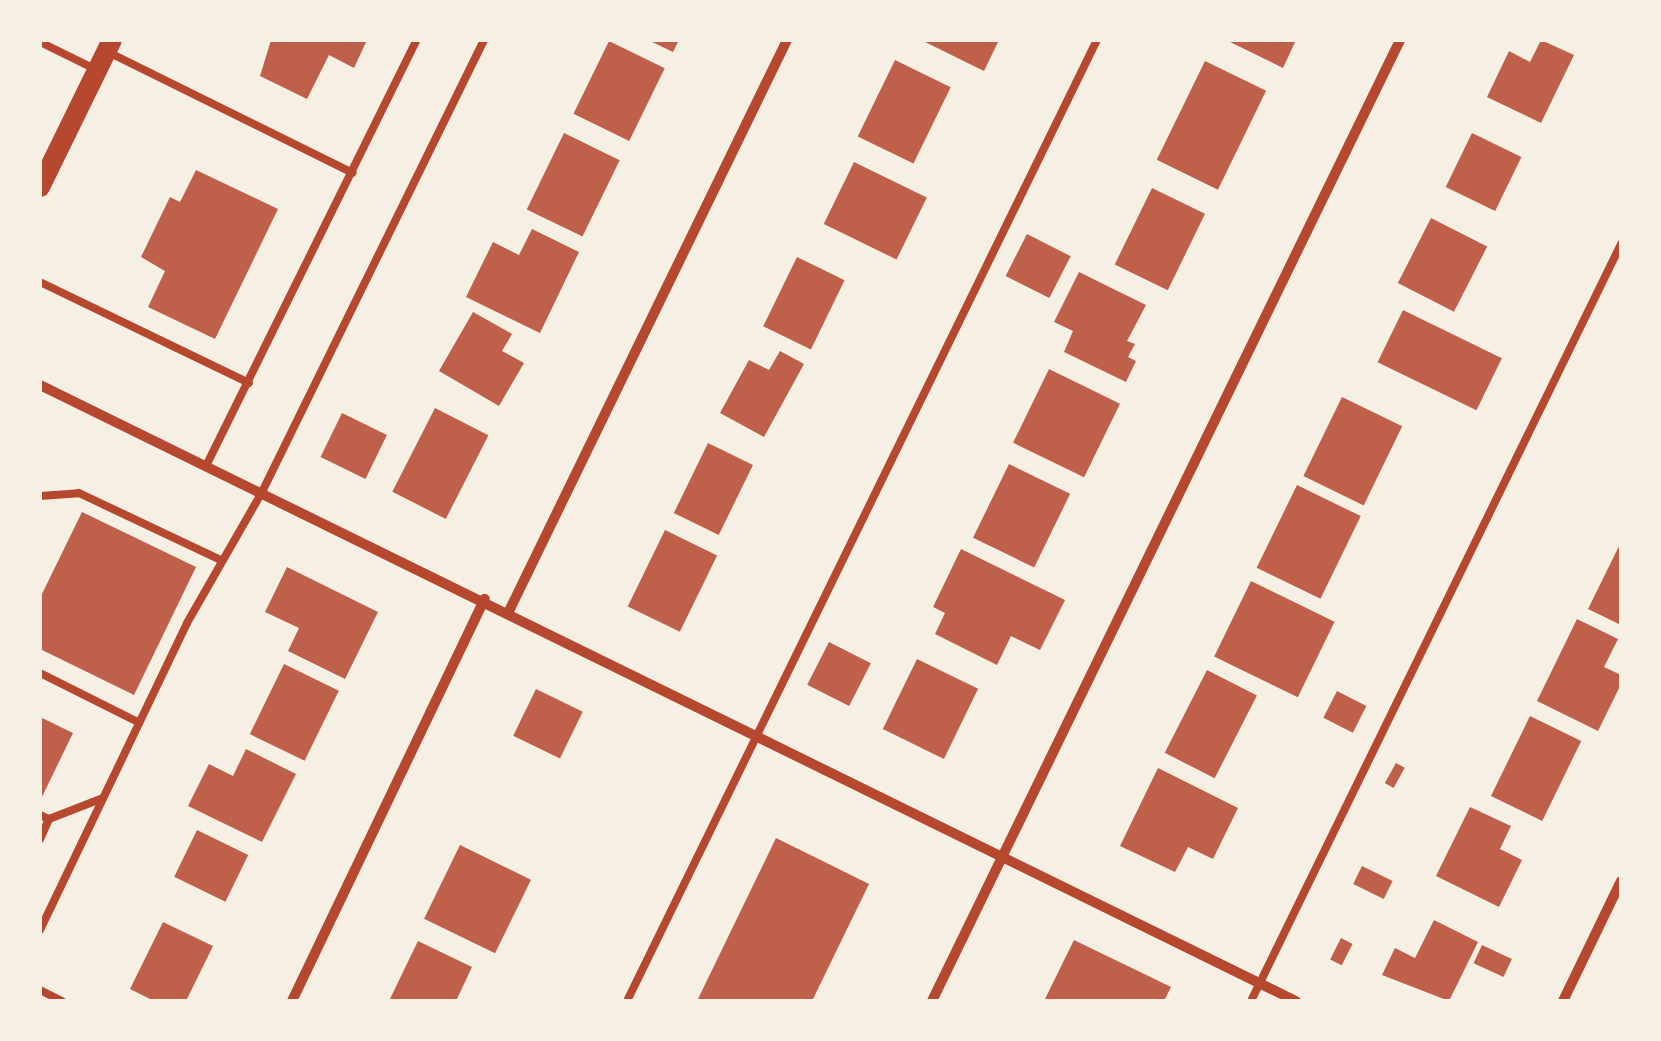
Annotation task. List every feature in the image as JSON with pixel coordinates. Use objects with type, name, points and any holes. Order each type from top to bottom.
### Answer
[{"type":"main road","points":[[42,176],[105,54]]},
{"type":"street","points":[[509,611],[787,40]]},
{"type":"street","points":[[932,1001],[1400,40]]},
{"type":"street","points":[[40,385],[509,611],[1000,859],[1296,1001]]},
{"type":"street","points":[[292,1001],[484,599]]},
{"type":"street","points":[[1563,1001],[1621,881]]},
{"type":"lane","points":[[206,466],[417,40]]},
{"type":"lane","points":[[40,928],[138,722],[221,560],[262,492],[484,40]]},
{"type":"lane","points":[[626,1001],[1097,40]]},
{"type":"lane","points":[[40,42],[105,54],[353,173]]},
{"type":"lane","points":[[1251,1001],[1621,244]]},
{"type":"lane","points":[[40,282],[249,383]]},
{"type":"lane","points":[[40,496],[79,493],[221,560]]},
{"type":"lane","points":[[40,674],[138,722]]},
{"type":"lane","points":[[40,838],[45,817],[103,798]]},
{"type":"lane","points":[[40,990],[62,1001]]},
{"type":"building","points":[[271,40],[367,40],[354,68],[329,55],[307,99],[260,76]]},
{"type":"building","points":[[648,40],[679,40],[673,52]]},
{"type":"building","points":[[921,40],[999,40],[984,71]]},
{"type":"building","points":[[1226,40],[1296,40],[1283,68]]},
{"type":"building","points":[[1541,40],[1574,55],[1541,123],[1487,97],[1509,51],[1530,62]]},
{"type":"building","points":[[609,41],[665,68],[629,141],[573,114]]},
{"type":"building","points":[[895,60],[951,87],[913,164],[858,136]]},
{"type":"building","points":[[1205,61],[1266,91],[1218,190],[1157,160]]},
{"type":"building","points":[[564,133],[620,160],[582,237],[527,209]]},
{"type":"building","points":[[1472,133],[1521,157],[1495,211],[1446,187]]},
{"type":"building","points":[[854,162],[927,198],[897,260],[824,224]]},
{"type":"building","points":[[196,170],[278,209],[215,339],[148,307],[165,271],[141,257],[170,197],[180,202]]},
{"type":"building","points":[[1152,188],[1205,214],[1168,290],[1115,264]]},
{"type":"building","points":[[1431,218],[1487,247],[1454,312],[1398,283]]},
{"type":"building","points":[[532,229],[579,252],[540,333],[466,297],[493,242],[519,255]]},
{"type":"building","points":[[1027,234],[1071,256],[1049,298],[1006,276]]},
{"type":"building","points":[[797,257],[845,280],[811,349],[763,326]]},
{"type":"building","points":[[1079,272],[1146,305],[1127,341],[1135,344],[1128,357],[1136,361],[1126,382],[1064,352],[1073,331],[1054,322]]},
{"type":"building","points":[[1403,310],[1502,358],[1476,410],[1378,362]]},
{"type":"building","points":[[473,312],[512,334],[502,351],[524,363],[499,406],[439,371]]},
{"type":"building","points":[[780,351],[804,364],[764,437],[720,413],[749,360],[769,370]]},
{"type":"building","points":[[1049,369],[1120,404],[1084,477],[1013,443]]},
{"type":"building","points":[[1342,397],[1402,426],[1364,505],[1303,476]]},
{"type":"building","points":[[435,408],[488,435],[446,519],[392,492]]},
{"type":"building","points":[[342,413],[387,435],[365,479],[321,457]]},
{"type":"building","points":[[708,443],[753,465],[719,535],[674,513]]},
{"type":"building","points":[[1009,464],[1070,494],[1034,568],[973,538]]},
{"type":"building","points":[[1297,485],[1361,516],[1320,599],[1257,568]]},
{"type":"building","points":[[82,512],[196,567],[134,695],[40,649],[40,598]]},
{"type":"building","points":[[665,530],[717,555],[680,632],[628,606]]},
{"type":"building","points":[[1621,542],[1621,625],[1588,609]]},
{"type":"building","points":[[961,549],[1065,600],[1040,650],[1011,636],[997,665],[935,634],[945,613],[933,607]]},
{"type":"building","points":[[287,567],[378,612],[345,679],[288,651],[299,628],[265,612]]},
{"type":"building","points":[[1251,581],[1335,622],[1298,697],[1214,656]]},
{"type":"building","points":[[1577,619],[1618,639],[1604,667],[1621,675],[1621,684],[1598,731],[1537,701]]},
{"type":"building","points":[[829,642],[871,663],[849,706],[807,685]]},
{"type":"building","points":[[917,659],[978,689],[944,759],[883,729]]},
{"type":"building","points":[[284,664],[339,691],[305,761],[250,734]]},
{"type":"building","points":[[1207,670],[1257,695],[1215,778],[1165,753]]},
{"type":"building","points":[[536,689],[583,712],[560,759],[513,736]]},
{"type":"building","points":[[1337,691],[1366,706],[1353,733],[1323,718]]},
{"type":"building","points":[[1530,716],[1581,741],[1542,821],[1491,796]]},
{"type":"building","points":[[40,717],[73,733],[40,801]]},
{"type":"building","points":[[246,749],[296,774],[262,842],[188,806],[209,764],[233,776]]},
{"type":"building","points":[[1396,763],[1405,768],[1394,788],[1385,783]]},
{"type":"building","points":[[1158,768],[1238,808],[1213,859],[1188,847],[1175,872],[1120,846]]},
{"type":"building","points":[[1470,807],[1511,826],[1500,849],[1522,860],[1499,907],[1436,876]]},
{"type":"building","points":[[197,830],[248,855],[225,902],[174,877]]},
{"type":"building","points":[[776,838],[869,884],[812,1001],[697,1001]]},
{"type":"building","points":[[460,845],[531,880],[495,953],[424,919]]},
{"type":"building","points":[[1362,866],[1393,881],[1384,899],[1353,884]]},
{"type":"building","points":[[1434,920],[1478,942],[1449,1001],[1382,975],[1395,948],[1415,958]]},
{"type":"building","points":[[163,922],[213,946],[186,1001],[154,1001],[130,989]]},
{"type":"building","points":[[1341,938],[1353,944],[1342,965],[1330,959]]},
{"type":"building","points":[[1074,940],[1171,987],[1164,1001],[1044,1001]]},
{"type":"building","points":[[418,941],[472,967],[456,1001],[389,1001]]},
{"type":"building","points":[[1482,945],[1512,959],[1503,977],[1474,963]]}]
